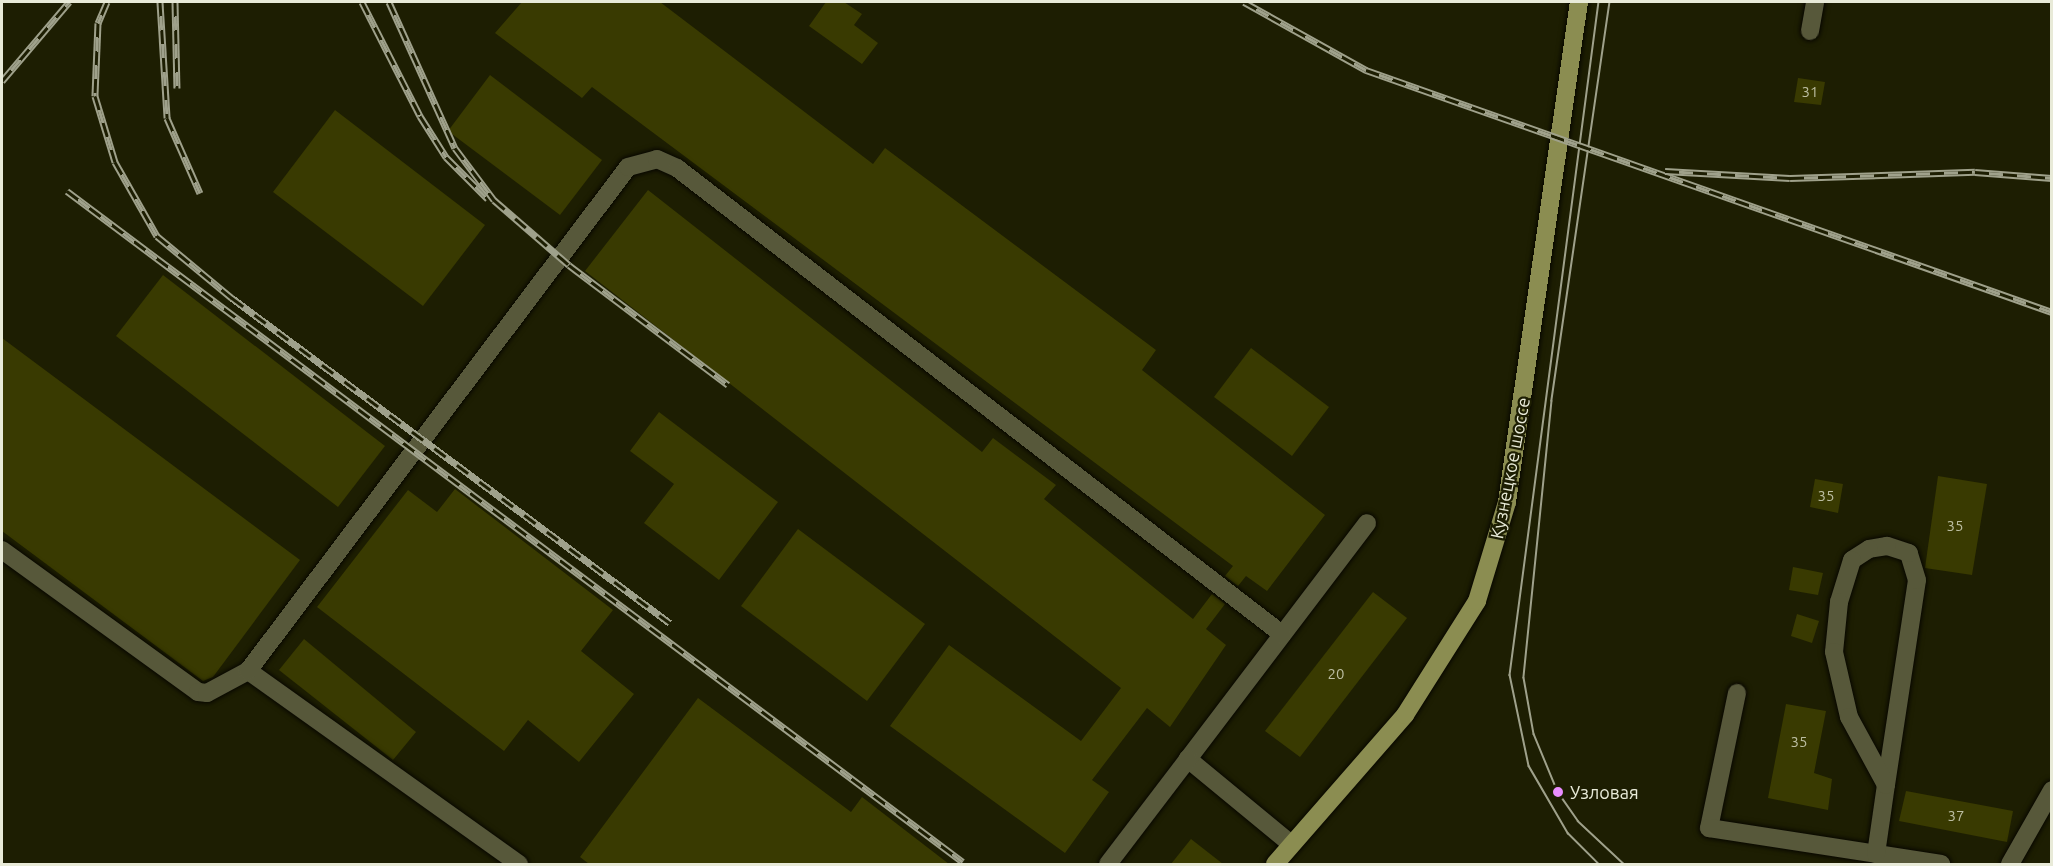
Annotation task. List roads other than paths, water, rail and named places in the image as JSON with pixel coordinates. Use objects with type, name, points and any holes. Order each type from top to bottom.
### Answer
[{"type":"main road","name":"Кузнецкое шоссе","points":[[1275,864],[1423,691],[1481,591],[1507,502],[1579,2]]},
{"type":"main road","points":[[1291,844],[1294,864]]},
{"type":"lane","points":[[1810,31],[1815,2]]},
{"type":"lane","points":[[2,550],[198,692],[207,693],[248,671],[628,167],[657,159],[677,168],[1282,634]]},
{"type":"lane","points":[[1108,864],[1367,523]]},
{"type":"lane","points":[[1876,854],[1917,580],[1909,553],[1887,546],[1869,549],[1852,560],[1839,602],[1834,652],[1849,717],[1886,785]]},
{"type":"lane","points":[[248,671],[519,864]]},
{"type":"lane","points":[[1737,693],[1709,828],[1941,864]]},
{"type":"lane","points":[[1188,759],[1291,844]]},
{"type":"lane","points":[[2010,864],[2052,790]]},
{"type":"tram line","points":[[1599,2],[1510,675],[1529,766],[1568,833],[1599,864]]},
{"type":"tram line","points":[[1610,2],[1552,401],[1524,678],[1534,734],[1558,792],[1578,821],[1624,864]]},
{"type":"railway","points":[[2,81],[69,2]]},
{"type":"railway","points":[[107,2],[98,23],[95,96],[115,162],[157,236],[232,298],[670,623]]},
{"type":"railway","points":[[160,2],[167,118],[200,193]]},
{"type":"railway","points":[[175,2],[177,88]]},
{"type":"railway","points":[[362,2],[420,116],[446,157],[488,199]]},
{"type":"railway","points":[[389,2],[455,148],[494,200],[569,265],[728,385]]},
{"type":"railway","points":[[1244,2],[1366,70],[2052,312]]},
{"type":"railway","points":[[1665,171],[1790,178],[1975,172],[2052,178]]},
{"type":"railway","points":[[67,191],[963,862]]},
{"type":"place","name":"Узловая","points":[[1558,792]]}]
